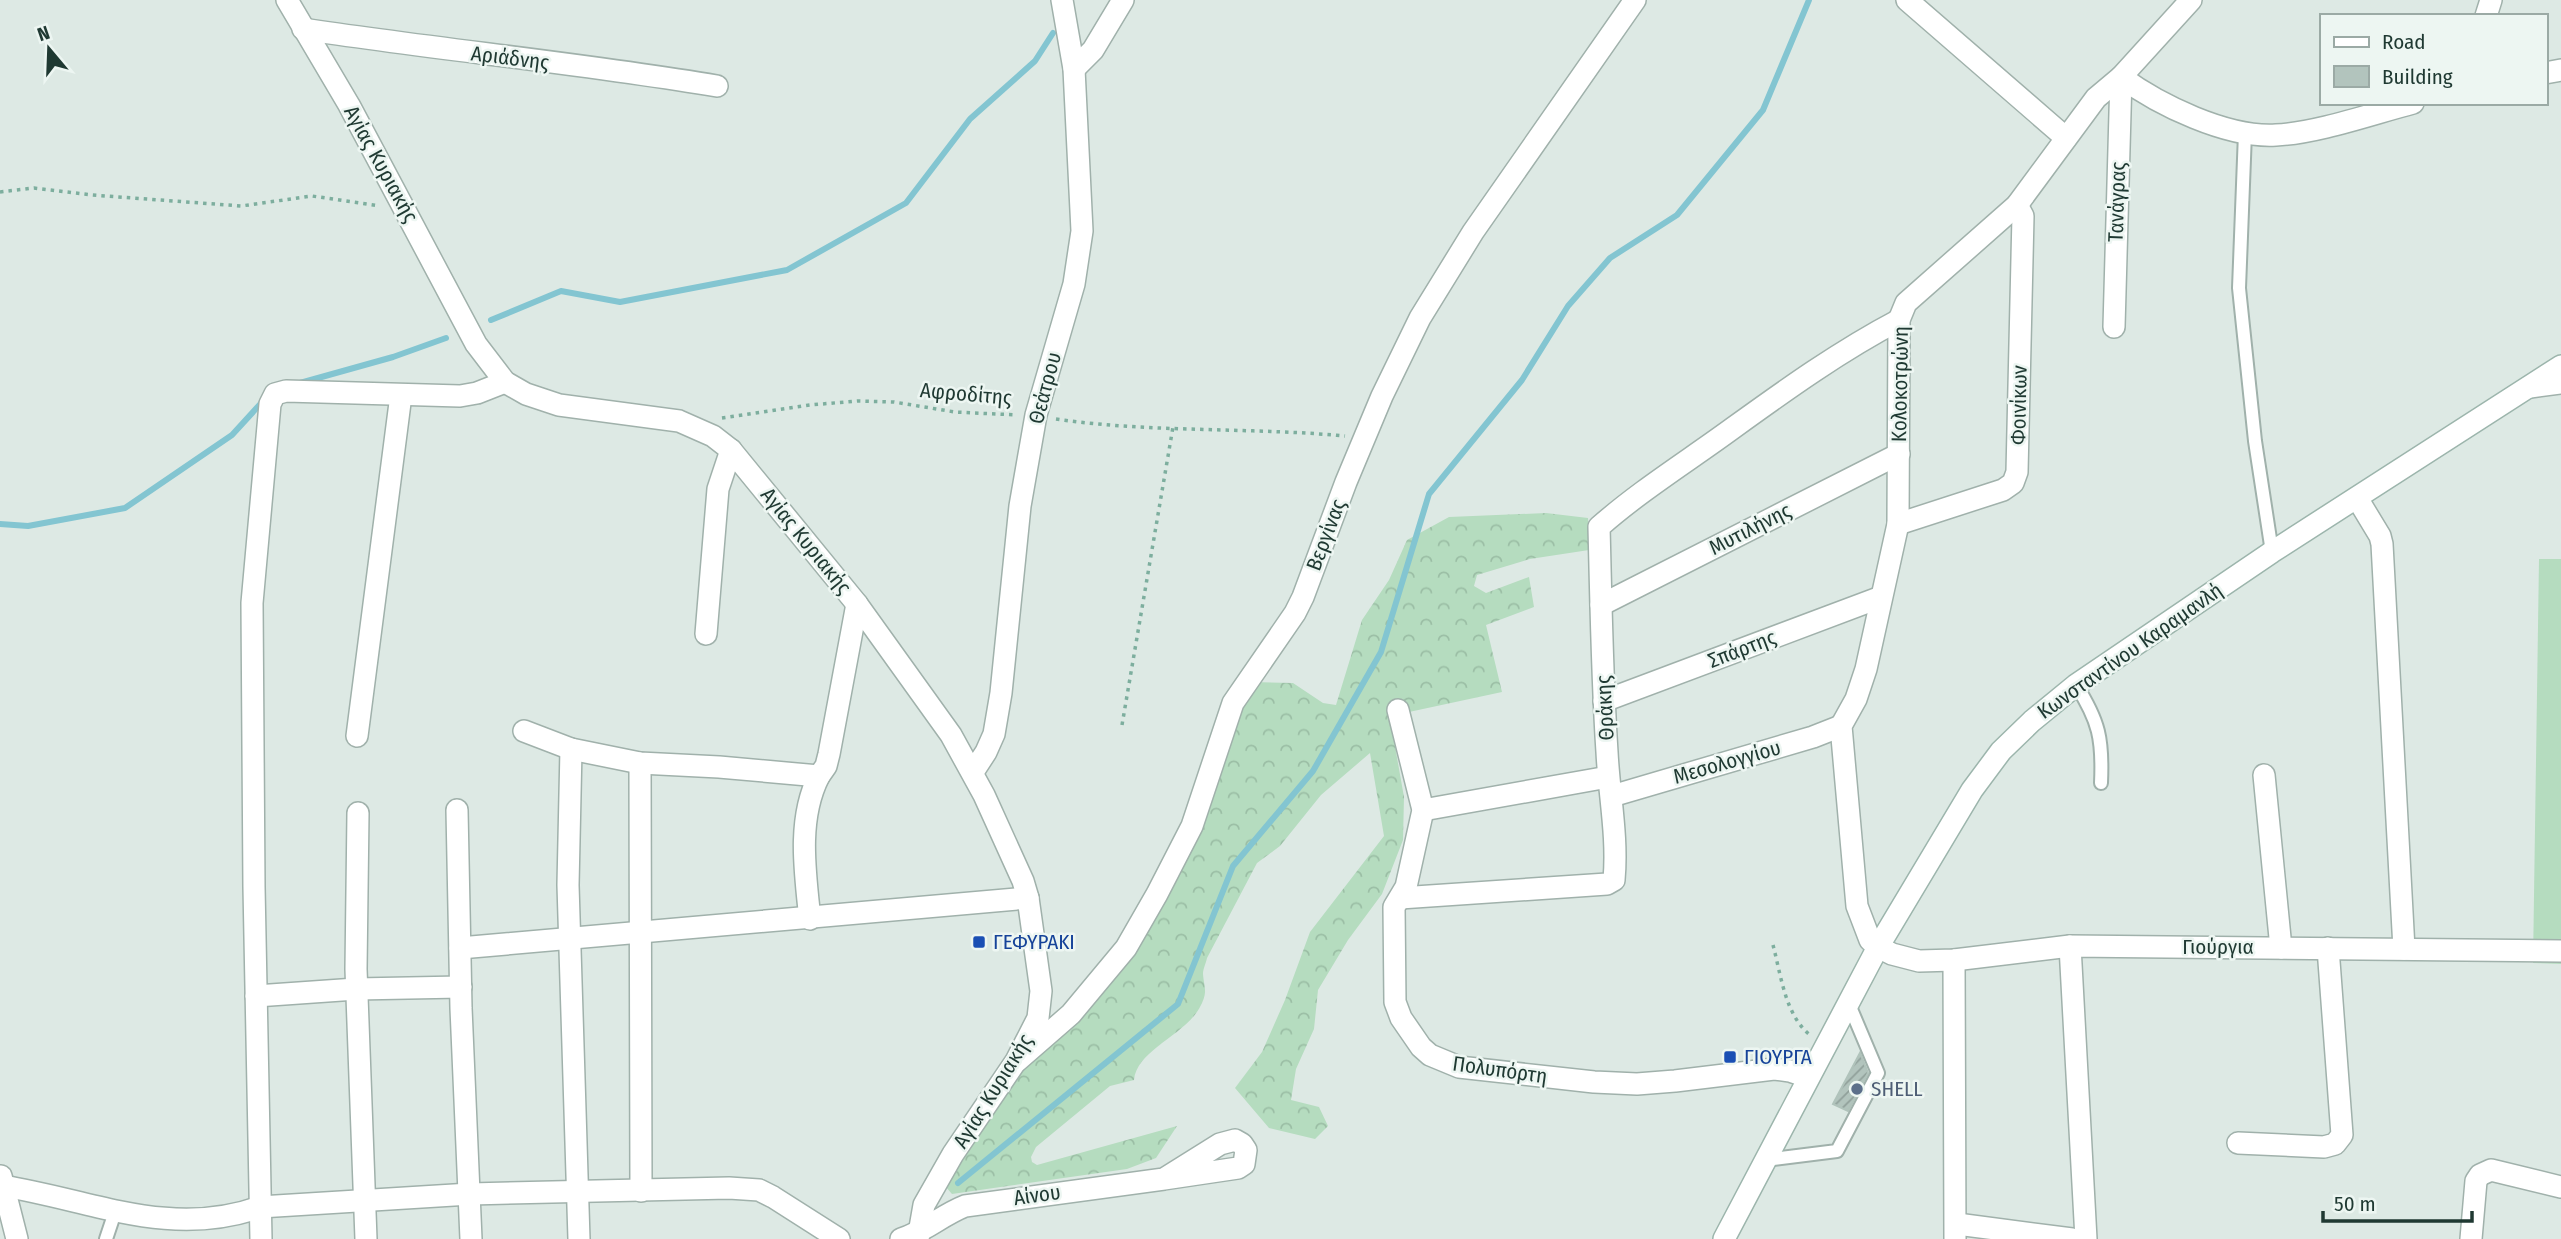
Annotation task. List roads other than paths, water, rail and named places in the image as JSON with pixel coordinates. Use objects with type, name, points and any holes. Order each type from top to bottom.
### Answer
[{"type":"street","name":"Αγίας Κυριακής","points":[[287,0],[349,105],[476,344],[505,383],[526,394],[559,405],[679,421],[713,436],[731,450],[857,604],[926,698],[973,772],[1023,881],[1028,898],[1041,991],[1038,1018],[1016,1062],[953,1154],[924,1205],[912,1237]]},
{"type":"street","name":"Θεάτρου","points":[[973,772],[994,734],[1001,693],[1020,506],[1036,415],[1074,284],[1082,231],[1074,69],[1062,0]]},
{"type":"street","points":[[1074,69],[1093,50],[1123,0]]},
{"type":"street","name":"Βεργίνας","points":[[1016,1062],[1071,1014],[1126,948],[1192,825],[1233,703],[1296,613],[1401,352],[1444,276],[1635,0]]},
{"type":"street","points":[[1907,0],[2066,138]]},
{"type":"street","name":"Κολοκοτρώνη","points":[[1841,726],[1856,699],[1866,669],[1898,524],[1899,320],[1906,303],[2017,205],[2096,98],[2121,77],[2191,0]]},
{"type":"street","name":"Αριάδνης","points":[[303,29],[429,48],[631,72],[717,86]]},
{"type":"street","points":[[2121,77],[2144,94],[2208,122],[2245,133],[2275,135],[2306,130],[2405,105]]},
{"type":"street","name":"Τανάγρας","points":[[2113,327],[2121,77]]},
{"type":"street","name":"Φοινίκων","points":[[1898,524],[2003,490],[2013,483],[2017,472],[2023,216],[2017,205]]},
{"type":"street","name":"Θράκης","points":[[1400,898],[1607,884],[1614,880],[1604,701],[1599,527],[1631,498],[1787,387],[1859,341],[1899,320]]},
{"type":"street","name":"Κωνσταντίνου Καραμανλή","points":[[1724,1239],[1878,947],[1972,790],[2001,751],[2076,685],[2272,551],[2561,366]]},
{"type":"street","points":[[261,1239],[252,603],[270,404],[275,394],[286,391],[401,396],[469,394],[505,383]]},
{"type":"street","points":[[2530,387],[2561,383]]},
{"type":"street","points":[[357,736],[401,396]]},
{"type":"street","points":[[706,634],[718,489],[731,450]]},
{"type":"street","name":"Μυτιλήνης","points":[[1601,605],[1899,454]]},
{"type":"street","points":[[2357,498],[2382,544],[2403,948]]},
{"type":"street","name":"Σπάρτης","points":[[1604,701],[1881,597]]},
{"type":"street","points":[[810,919],[804,840],[811,798],[829,754],[857,604]]},
{"type":"street","name":"Πολυπόρτη","points":[[1398,710],[1423,810],[1406,887],[1394,908],[1395,1002],[1401,1018],[1421,1046],[1441,1061],[1459,1068],[1594,1082],[1637,1084],[1774,1069],[1808,1077]]},
{"type":"street","points":[[1841,726],[1857,906],[1870,940],[1878,947]]},
{"type":"street","name":"Μεσολογγίου","points":[[1423,810],[1610,787],[1813,737],[1841,726]]},
{"type":"street","points":[[524,731],[571,749],[640,763],[819,776]]},
{"type":"street","points":[[571,749],[568,885],[572,938],[579,1239]]},
{"type":"street","points":[[640,763],[641,1191]]},
{"type":"street","points":[[2264,775],[2281,947]]},
{"type":"street","points":[[457,810],[460,987],[471,1239]]},
{"type":"street","points":[[358,813],[356,989],[366,1239]]},
{"type":"street","points":[[460,948],[1028,898]]},
{"type":"street","points":[[2070,946],[2086,1239]]},
{"type":"street","name":"Γιούργια","points":[[1878,947],[1892,954],[1919,961],[1954,960],[2070,946],[2561,951]]},
{"type":"street","points":[[2238,1143],[2324,1147],[2335,1144],[2343,1135],[2328,948]]},
{"type":"street","points":[[1954,960],[1956,1231],[2072,1239]]},
{"type":"street","points":[[256,996],[356,989],[460,987]]},
{"type":"street","points":[[2471,1239],[2476,1181],[2480,1175],[2491,1170],[2561,1188]]},
{"type":"street","name":"Αίνου","points":[[912,1237],[952,1211],[965,1206],[1164,1179]]},
{"type":"street","points":[[2,1180],[115,1212],[161,1219],[242,1214],[260,1207],[470,1194],[729,1188],[759,1191],[773,1197],[839,1239]]},
{"type":"street","points":[[2,1180],[17,1239]]},
{"type":"lane","points":[[2245,133],[2239,288],[2255,441],[2272,551]]},
{"type":"lane","points":[[2076,685],[2093,712],[2100,736],[2101,783]]},
{"type":"lane","points":[[1765,1160],[1837,1151],[1878,1073],[1848,1002]]},
{"type":"lane","points":[[106,1239],[115,1212]]},
{"type":"waterway","points":[[958,1183],[1178,1004],[1233,866],[1313,771],[1381,652],[1429,494],[1522,380],[1568,306],[1610,258],[1677,215],[1763,110],[1809,0]]},
{"type":"waterway","points":[[491,320],[561,291],[620,302],[787,270],[906,203],[970,119],[1035,61],[1053,33]]},
{"type":"waterway","points":[[300,383],[393,357],[446,338]]},
{"type":"waterway","points":[[0,524],[28,526],[125,508],[232,435],[263,401]]},
{"type":"place","name":"ΓΕΦΥΡΑΚΙ","points":[[979,942]]},
{"type":"place","name":"ΓΙΟΥΡΓΑ","points":[[1730,1057]]},
{"type":"place","name":"SHELL","points":[[1857,1089]]}]
